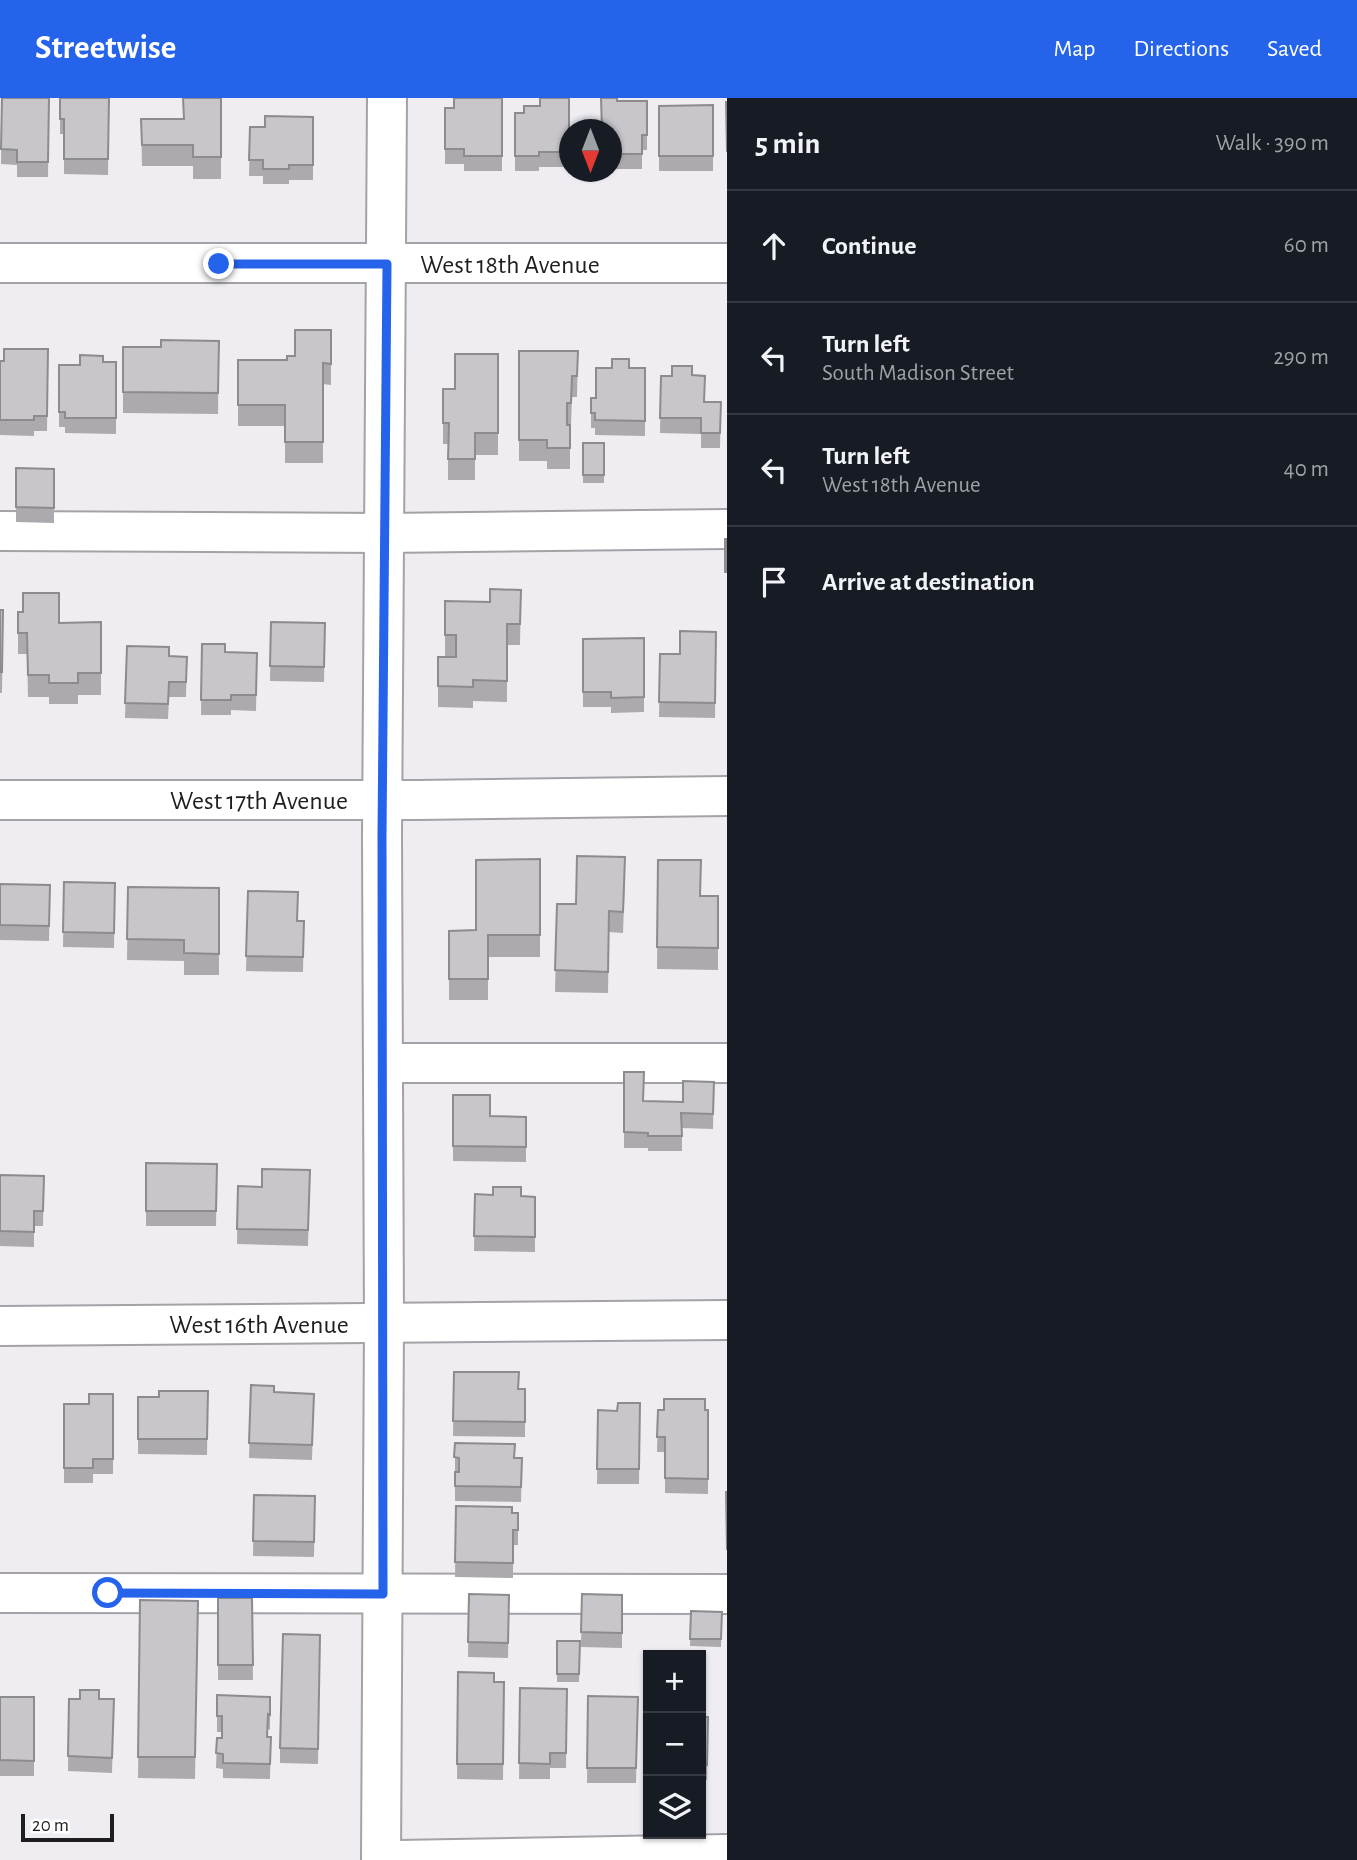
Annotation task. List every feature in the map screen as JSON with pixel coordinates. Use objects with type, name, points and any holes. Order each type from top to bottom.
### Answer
[{"type":"street","points":[[381,1860],[384,1323],[382,800],[387,98]]},
{"type":"street","name":"West 18th Avenue","points":[[0,263],[727,263]]},
{"type":"street","points":[[0,531],[385,533],[727,529]]},
{"type":"street","name":"West 17th Avenue","points":[[0,800],[382,800],[727,796]]},
{"type":"street","points":[[383,1063],[727,1063]]},
{"type":"street","name":"West 16th Avenue","points":[[0,1326],[727,1321]]},
{"type":"street","points":[[0,1593],[727,1594]]},
{"type":"street","points":[[399,1860],[727,1854]]},
{"type":"building","points":[[2,98],[49,98],[48,162],[17,162],[17,150],[1,149]]},
{"type":"building","points":[[60,98],[109,98],[108,159],[64,159],[64,119],[60,119]]},
{"type":"building","points":[[183,98],[221,98],[221,157],[193,157],[193,145],[142,145],[141,119],[184,119]]},
{"type":"building","points":[[454,98],[502,98],[502,156],[464,156],[464,149],[445,149],[445,108],[454,108]]},
{"type":"building","points":[[540,98],[569,98],[569,119],[559,119],[559,152],[539,152],[539,156],[515,156],[515,113],[524,113],[524,106],[540,106]]},
{"type":"building","points":[[601,98],[647,101],[647,135],[642,135],[642,154],[622,154],[622,119],[602,119]]},
{"type":"building","points":[[713,105],[713,156],[659,156],[659,106]]},
{"type":"building","points":[[265,116],[313,117],[313,165],[263,169],[263,160],[249,160],[250,127],[265,127]]},
{"type":"building","points":[[295,330],[331,330],[331,364],[323,363],[323,442],[285,442],[285,405],[238,405],[238,360],[287,360],[287,356],[295,356]]},
{"type":"building","points":[[161,340],[219,341],[218,393],[123,392],[123,347],[161,347]]},
{"type":"building","points":[[4,349],[48,349],[47,416],[34,416],[34,420],[0,420],[0,361],[4,361]]},
{"type":"building","points":[[519,351],[578,351],[577,376],[572,376],[571,403],[567,403],[570,448],[547,448],[547,440],[519,440]]},
{"type":"building","points":[[455,354],[498,354],[498,433],[475,433],[475,459],[448,459],[449,423],[443,423],[443,389],[455,389]]},
{"type":"building","points":[[80,355],[103,356],[103,362],[116,362],[116,418],[65,418],[65,412],[59,412],[59,365],[80,365]]},
{"type":"building","points":[[612,359],[629,359],[629,368],[645,368],[645,421],[595,420],[595,413],[591,413],[591,398],[596,398],[596,368],[612,368]]},
{"type":"building","points":[[672,366],[692,366],[692,375],[705,376],[704,402],[721,402],[720,433],[701,433],[701,418],[660,418],[661,376],[672,376]]},
{"type":"building","points":[[583,443],[604,443],[604,475],[583,475]]},
{"type":"building","points":[[16,468],[54,469],[54,508],[16,507]]},
{"type":"building","points":[[727,539],[727,572],[725,572]]},
{"type":"building","points":[[490,589],[521,590],[520,624],[507,624],[507,681],[473,680],[473,687],[438,686],[438,657],[456,657],[456,635],[445,635],[445,601],[490,602]]},
{"type":"building","points":[[23,593],[59,593],[59,623],[101,622],[101,673],[78,673],[78,683],[49,683],[49,675],[28,675],[27,633],[18,633],[18,612],[23,612]]},
{"type":"building","points":[[0,610],[3,610],[2,672],[0,672]]},
{"type":"building","points":[[271,622],[325,623],[324,667],[270,666]]},
{"type":"building","points":[[680,631],[716,632],[715,703],[659,702],[660,654],[680,654]]},
{"type":"building","points":[[644,638],[644,697],[611,698],[611,692],[583,692],[583,639]]},
{"type":"building","points":[[202,644],[225,644],[225,652],[257,653],[256,695],[231,695],[231,700],[201,700]]},
{"type":"building","points":[[127,646],[169,647],[169,656],[187,657],[186,682],[169,682],[168,704],[125,703]]},
{"type":"building","points":[[577,856],[625,857],[623,912],[609,911],[608,972],[555,970],[557,904],[576,904]]},
{"type":"building","points":[[540,859],[540,935],[488,935],[488,979],[449,979],[449,931],[476,930],[476,860]]},
{"type":"building","points":[[658,860],[701,860],[700,896],[718,896],[718,948],[657,947]]},
{"type":"building","points":[[64,882],[115,883],[114,933],[63,932]]},
{"type":"building","points":[[0,884],[50,885],[49,926],[0,925]]},
{"type":"building","points":[[128,887],[219,888],[219,954],[184,953],[184,940],[127,939]]},
{"type":"building","points":[[248,891],[298,892],[297,921],[304,921],[303,957],[246,956]]},
{"type":"building","points":[[624,1072],[644,1072],[643,1101],[683,1102],[683,1081],[714,1082],[713,1114],[681,1113],[682,1136],[648,1136],[648,1133],[624,1132]]},
{"type":"building","points":[[453,1095],[490,1095],[490,1116],[526,1117],[526,1147],[453,1146]]},
{"type":"building","points":[[146,1163],[217,1164],[216,1211],[146,1211]]},
{"type":"building","points":[[262,1169],[310,1170],[308,1230],[237,1229],[238,1186],[262,1187]]},
{"type":"building","points":[[0,1175],[44,1176],[43,1211],[34,1211],[34,1232],[0,1231]]},
{"type":"building","points":[[493,1187],[521,1187],[521,1196],[535,1197],[535,1237],[474,1236],[475,1194],[493,1195]]},
{"type":"building","points":[[454,1372],[519,1372],[518,1389],[525,1389],[525,1422],[453,1421]]},
{"type":"building","points":[[251,1385],[274,1386],[274,1392],[314,1394],[312,1445],[249,1443]]},
{"type":"building","points":[[159,1391],[208,1391],[207,1439],[138,1439],[138,1397],[159,1397]]},
{"type":"building","points":[[89,1394],[113,1394],[113,1459],[93,1459],[93,1468],[64,1468],[64,1404],[89,1404]]},
{"type":"building","points":[[664,1399],[705,1399],[705,1410],[708,1410],[708,1479],[665,1478],[665,1437],[657,1437],[658,1410],[664,1410]]},
{"type":"building","points":[[618,1403],[640,1403],[639,1469],[597,1469],[598,1410],[617,1411]]},
{"type":"building","points":[[455,1443],[515,1444],[514,1458],[522,1458],[521,1487],[455,1486],[459,1458],[454,1457]]},
{"type":"building","points":[[254,1495],[315,1496],[314,1542],[253,1541]]},
{"type":"building","points":[[456,1506],[512,1507],[512,1513],[518,1513],[518,1530],[513,1530],[513,1563],[455,1562]]},
{"type":"building","points":[[469,1594],[509,1595],[508,1643],[468,1642]]},
{"type":"building","points":[[582,1594],[622,1595],[622,1633],[581,1632]]},
{"type":"building","points":[[218,1598],[252,1598],[253,1665],[218,1665]]},
{"type":"building","points":[[140,1600],[198,1601],[195,1757],[138,1757]]},
{"type":"building","points":[[691,1611],[722,1612],[721,1639],[690,1639]]},
{"type":"building","points":[[283,1634],[320,1635],[318,1749],[280,1748]]},
{"type":"building","points":[[557,1641],[580,1641],[579,1674],[557,1674]]},
{"type":"building","points":[[458,1672],[494,1673],[494,1682],[504,1682],[503,1764],[457,1764]]},
{"type":"building","points":[[520,1688],[567,1689],[566,1753],[550,1753],[550,1764],[519,1763]]},
{"type":"building","points":[[80,1690],[99,1690],[99,1699],[114,1699],[112,1758],[68,1756],[69,1699],[80,1699]]},
{"type":"building","points":[[217,1695],[270,1697],[267,1737],[271,1737],[270,1764],[223,1763],[223,1754],[216,1753],[217,1738],[222,1738],[222,1716],[217,1716]]},
{"type":"building","points":[[588,1696],[638,1697],[636,1768],[587,1768]]},
{"type":"building","points":[[0,1697],[34,1697],[34,1761],[0,1760]]},
{"type":"building","points":[[706,1717],[708,1717],[707,1765]]},
{"type":"route","points":[[108,1593],[383,1594],[382,836],[387,264],[219,264]]}]
